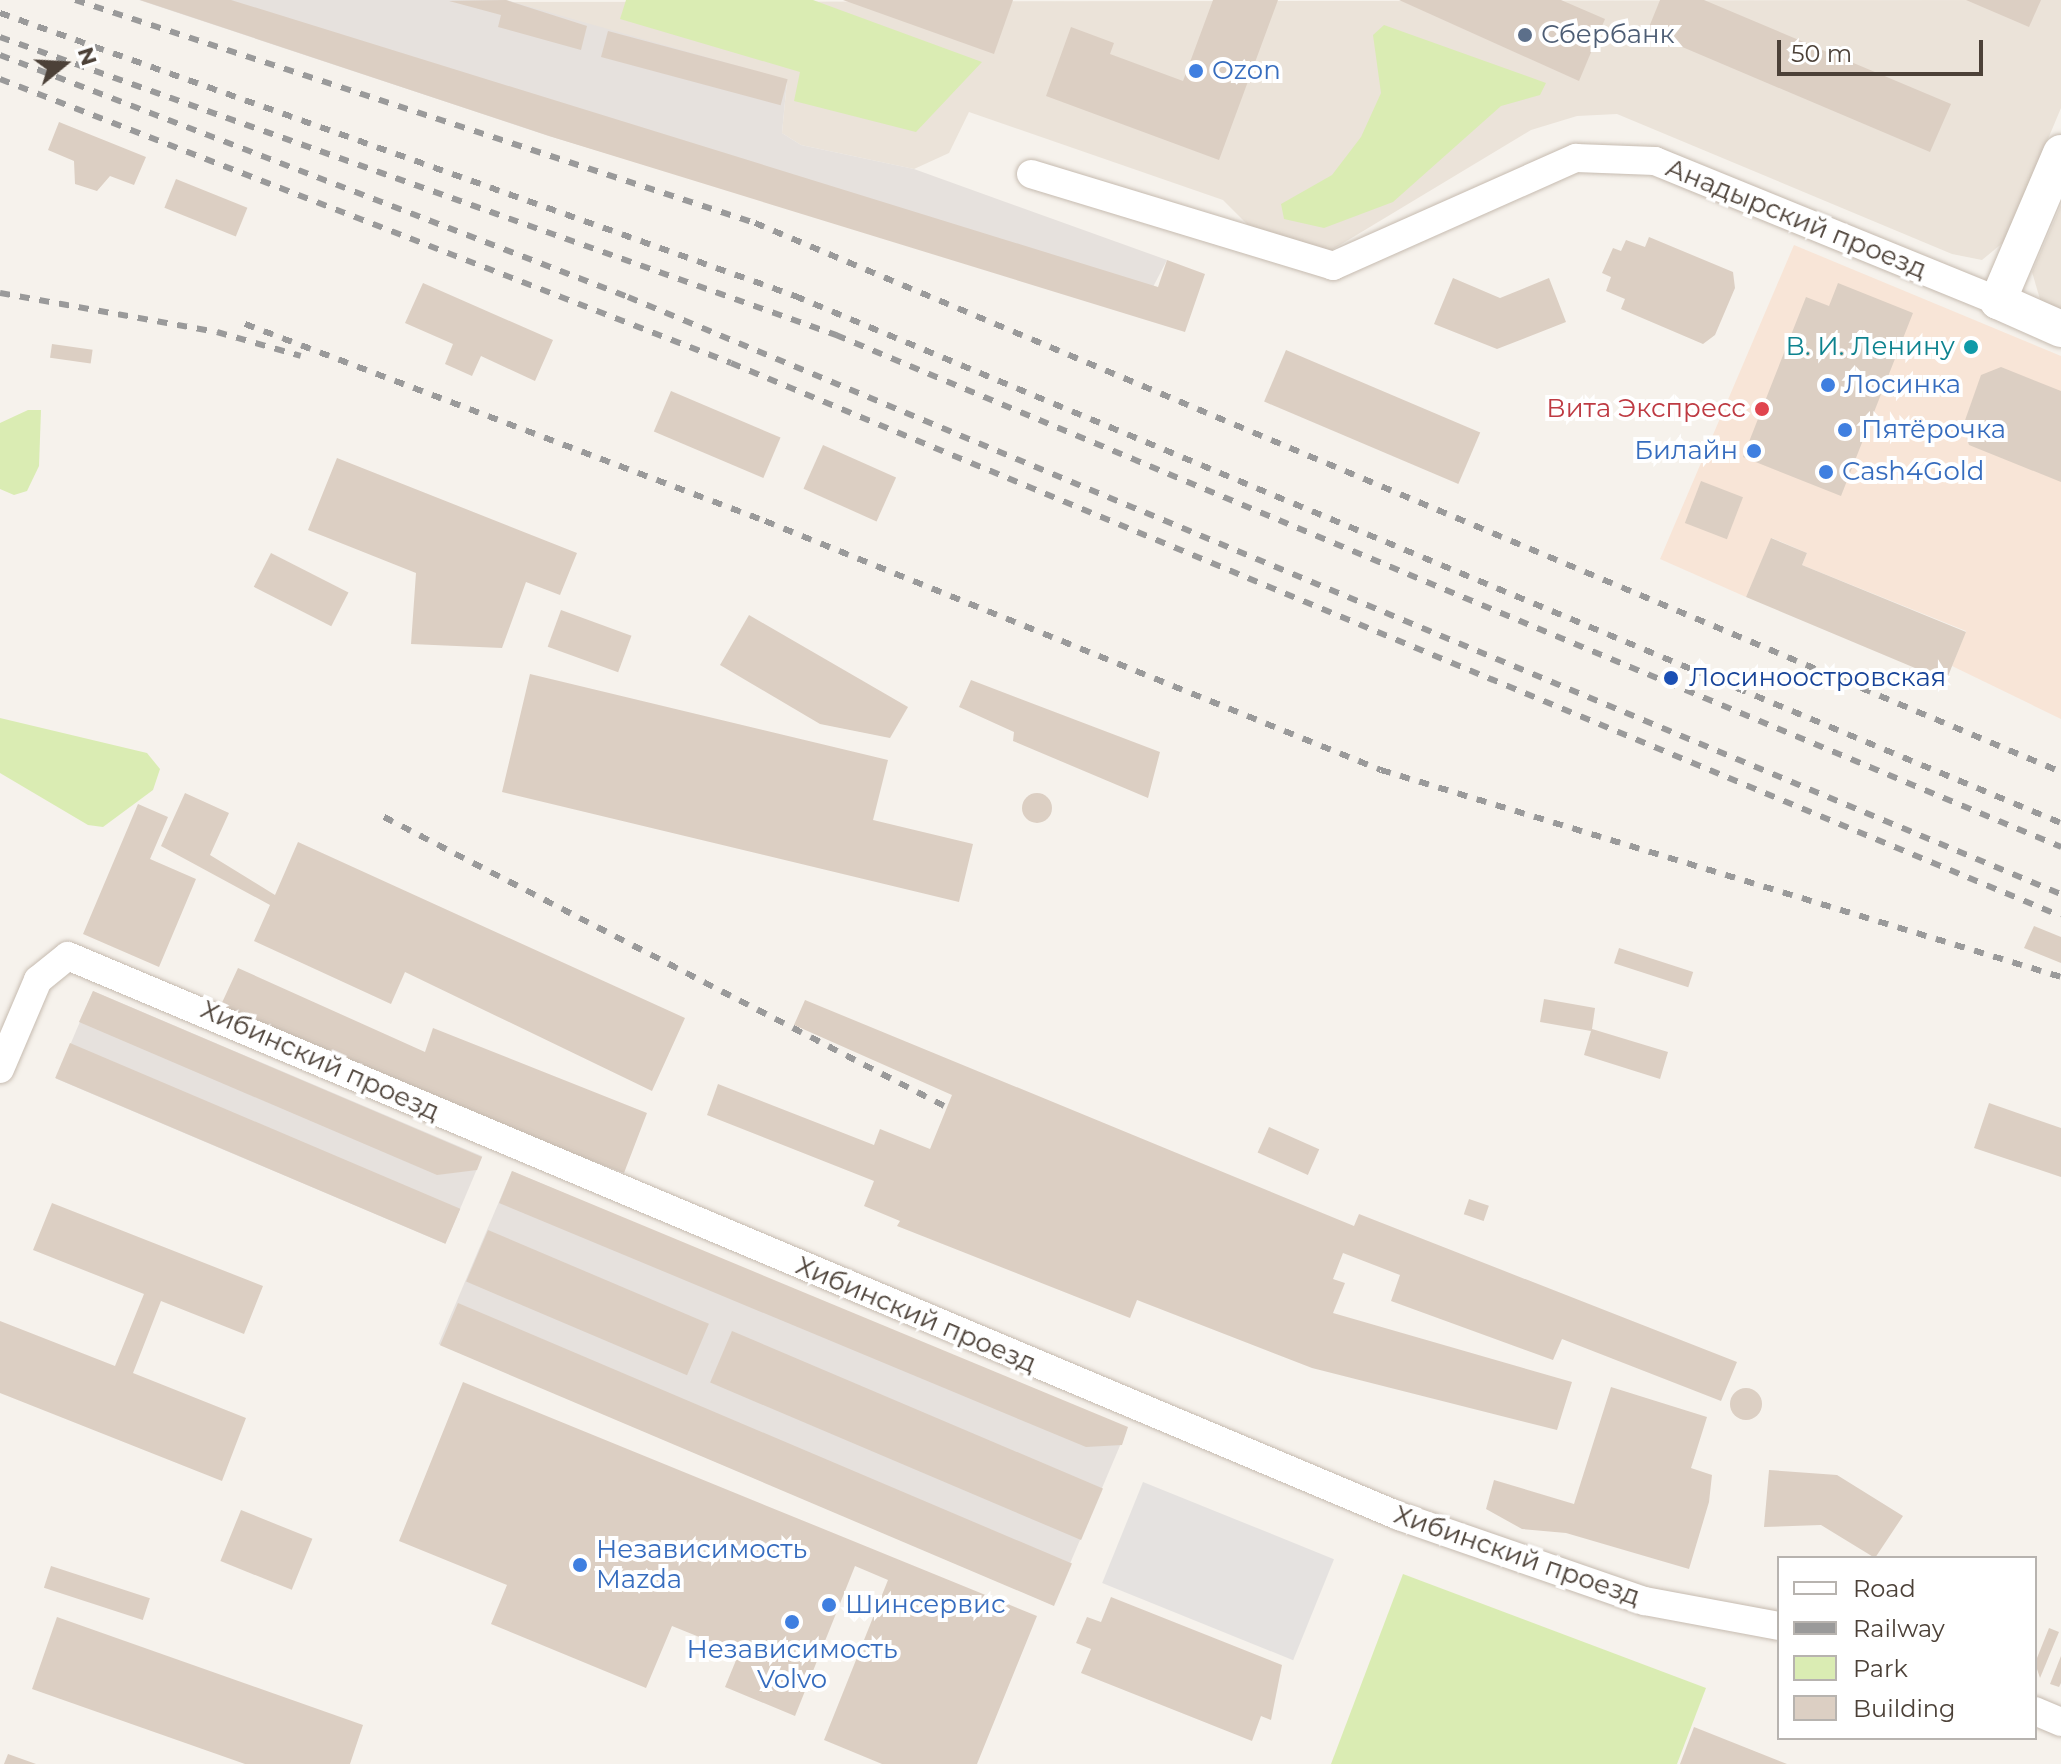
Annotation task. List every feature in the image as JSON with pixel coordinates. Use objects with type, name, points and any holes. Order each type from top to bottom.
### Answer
[{"type":"street","points":[[1998,301],[2061,153]]},
{"type":"street","name":"Анадырский проезд","points":[[1031,174],[1150,205],[1317,265],[1362,258],[1526,175],[1576,158],[1655,161],[2061,329]]},
{"type":"street","name":"Хибинский проезд","points":[[0,1069],[38,980],[68,956],[1399,1516],[1645,1601],[1777,1626]]},
{"type":"street","points":[[2037,1712],[2061,1722]]},
{"type":"shaded area","points":[[139,0],[506,0],[787,80],[782,133],[801,145],[914,169],[1167,260],[1139,314],[549,136]]},
{"type":"shaded area","points":[[2061,0],[2061,108],[2005,241],[1982,260],[1952,254],[1617,114],[1577,116],[1531,130],[1330,251],[1250,227],[1223,200],[969,112],[949,153],[914,169],[801,145],[782,133],[787,81],[505,2]]},
{"type":"shaded area","points":[[2061,205],[2061,314],[2042,306],[2032,272]]},
{"type":"shaded area","points":[[1794,245],[2061,356],[2061,719],[1952,666],[1966,631],[1802,565],[1807,553],[1772,538],[1746,597],[1660,559]]},
{"type":"shaded area","points":[[93,991],[482,1156],[445,1244],[56,1078]]},
{"type":"shaded area","points":[[512,1171],[1126,1432],[1053,1605],[439,1344]]},
{"type":"shaded area","points":[[1143,1482],[1334,1559],[1293,1660],[1102,1583]]},
{"type":"green space","points":[[626,0],[813,0],[982,62],[916,132],[794,101],[800,72],[620,19]]},
{"type":"green space","points":[[1384,25],[1546,83],[1540,95],[1501,106],[1393,202],[1324,228],[1284,219],[1281,204],[1332,175],[1361,137],[1381,93],[1373,35]]},
{"type":"green space","points":[[28,410],[41,410],[39,466],[27,491],[14,495],[0,489],[0,423]]},
{"type":"green space","points":[[0,718],[147,753],[160,769],[153,790],[103,827],[88,825],[0,773]]},
{"type":"green space","points":[[1403,1574],[1706,1688],[1677,1764],[1331,1764]]},
{"type":"building","points":[[140,0],[231,0],[1158,287],[1167,260],[1205,274],[1185,332],[549,136]]},
{"type":"building","points":[[506,0],[587,26],[581,50],[498,27],[501,15],[449,1]]},
{"type":"building","points":[[843,0],[1013,0],[994,54]]},
{"type":"building","points":[[1213,0],[1278,0],[1219,160],[1046,96],[1071,27],[1114,43],[1110,54],[1183,81]]},
{"type":"building","points":[[1399,0],[1561,0],[1605,19],[1579,81]]},
{"type":"building","points":[[1660,0],[1704,0],[1951,104],[1930,152],[1647,32]]},
{"type":"building","points":[[1966,0],[2041,0],[2029,27]]},
{"type":"building","points":[[608,31],[788,79],[781,105],[601,57]]},
{"type":"building","points":[[59,122],[146,157],[134,185],[110,176],[97,191],[75,184],[74,161],[48,150]]},
{"type":"building","points":[[176,179],[247,208],[236,237],[164,208]]},
{"type":"building","points":[[1649,237],[1733,272],[1735,288],[1715,335],[1703,344],[1621,309],[1625,299],[1606,291],[1611,277],[1602,273],[1613,248],[1621,251],[1626,240],[1645,247]]},
{"type":"building","points":[[1453,278],[1500,298],[1549,278],[1566,322],[1497,349],[1434,324]]},
{"type":"building","points":[[423,283],[553,340],[535,381],[481,356],[472,376],[445,364],[453,344],[405,323]]},
{"type":"building","name":"Лосинка","points":[[1838,283],[1913,313],[1841,496],[1743,457],[1806,297],[1829,306]]},
{"type":"building","points":[[52,344],[93,350],[91,364],[50,358]]},
{"type":"building","points":[[1286,350],[1480,432],[1458,484],[1264,402]]},
{"type":"building","points":[[2001,367],[2061,391],[2061,482],[1969,445],[1963,426],[1981,375]]},
{"type":"building","points":[[671,391],[781,437],[763,478],[654,432]]},
{"type":"building","points":[[823,445],[896,478],[877,521],[803,489]]},
{"type":"building","points":[[337,458],[577,553],[560,595],[526,582],[502,648],[411,644],[416,573],[308,530]]},
{"type":"building","points":[[1701,481],[1743,497],[1727,539],[1685,523]]},
{"type":"building","name":"Лосиноостровская","points":[[1771,538],[1807,553],[1802,565],[1966,632],[1946,681],[1746,597]]},
{"type":"building","points":[[271,553],[349,592],[331,626],[254,587]]},
{"type":"building","points":[[561,610],[631,636],[618,672],[548,647]]},
{"type":"building","points":[[749,615],[908,707],[890,738],[820,724],[720,665]]},
{"type":"building","points":[[530,674],[888,760],[873,820],[973,844],[959,902],[502,792]]},
{"type":"building","points":[[971,680],[1160,752],[1148,798],[1013,741],[1014,732],[959,707]]},
{"type":"building","points":[[185,793],[229,813],[210,855],[275,895],[298,842],[685,1018],[652,1091],[405,972],[391,1004],[254,941],[270,905],[161,846]]},
{"type":"building","points":[[1037,793],[1048,797],[1052,808],[1048,819],[1037,823],[1026,819],[1022,808],[1026,797]]},
{"type":"building","points":[[138,804],[168,817],[150,859],[196,879],[159,967],[83,934]]},
{"type":"building","points":[[2034,926],[2061,937],[2061,963],[2024,948]]},
{"type":"building","points":[[1619,948],[1693,972],[1688,987],[1614,963]]},
{"type":"building","points":[[238,968],[425,1052],[433,1028],[647,1113],[624,1173],[407,1092],[220,1007]]},
{"type":"building","points":[[93,991],[482,1157],[477,1170],[437,1175],[79,1022]]},
{"type":"building","points":[[1544,999],[1595,1008],[1592,1029],[1668,1052],[1660,1079],[1584,1055],[1591,1031],[1540,1022]]},
{"type":"building","points":[[805,1000],[1354,1226],[1359,1214],[1737,1362],[1721,1401],[1562,1339],[1553,1360],[1391,1301],[1400,1275],[1343,1253],[1333,1279],[1345,1283],[1333,1313],[1572,1382],[1557,1430],[1312,1368],[1137,1300],[1130,1318],[897,1226],[900,1221],[864,1206],[874,1181],[707,1115],[718,1084],[874,1145],[880,1129],[930,1149],[952,1095],[794,1025]]},
{"type":"building","points":[[70,1043],[460,1209],[445,1244],[55,1078]]},
{"type":"building","points":[[1989,1103],[2061,1128],[2061,1177],[1974,1148]]},
{"type":"building","points":[[1269,1127],[1319,1149],[1308,1175],[1258,1153]]},
{"type":"building","points":[[512,1171],[1128,1427],[1122,1445],[1086,1447],[499,1203]]},
{"type":"building","points":[[1469,1199],[1489,1206],[1484,1221],[1464,1214]]},
{"type":"building","points":[[52,1203],[263,1286],[244,1334],[161,1301],[133,1373],[246,1418],[222,1481],[0,1393],[0,1321],[115,1366],[144,1294],[33,1250]]},
{"type":"building","points":[[488,1230],[709,1324],[687,1375],[466,1282]]},
{"type":"building","points":[[458,1303],[1072,1564],[1054,1606],[440,1345]]},
{"type":"building","points":[[732,1331],[1103,1488],[1081,1540],[710,1383]]},
{"type":"building","points":[[463,1382],[1037,1616],[977,1764],[882,1764],[824,1740],[888,1580],[855,1566],[795,1716],[725,1687],[739,1653],[672,1626],[646,1688],[491,1624],[507,1585],[399,1541]]},
{"type":"building","points":[[1611,1387],[1707,1417],[1691,1468],[1712,1475],[1709,1502],[1689,1569],[1566,1533],[1522,1529],[1486,1509],[1494,1480],[1574,1504]]},
{"type":"building","points":[[1746,1388],[1757,1393],[1762,1404],[1757,1415],[1746,1420],[1735,1415],[1730,1404],[1735,1393]]},
{"type":"building","points":[[1769,1470],[1837,1475],[1903,1516],[1876,1556],[1821,1525],[1764,1527]]},
{"type":"building","points":[[241,1510],[312,1539],[292,1590],[220,1561]]},
{"type":"building","points":[[51,1566],[150,1598],[143,1620],[44,1588]]},
{"type":"building","points":[[1111,1597],[1282,1665],[1271,1720],[1261,1716],[1252,1741],[1081,1673],[1091,1649],[1076,1643],[1087,1617],[1101,1622]]},
{"type":"building","points":[[57,1617],[363,1725],[350,1764],[245,1764],[32,1689]]},
{"type":"building","points":[[2049,1628],[2059,1632],[2040,1678],[2037,1658]]},
{"type":"building","points":[[2061,1656],[2061,1683],[2059,1687],[2050,1684]]},
{"type":"building","points":[[1694,1727],[1787,1764],[1680,1764]]},
{"type":"building","points":[[8,1754],[36,1764],[4,1764]]},
{"type":"railway","points":[[75,0],[755,223],[2061,772]]},
{"type":"railway","points":[[0,13],[795,296],[2061,823]]},
{"type":"railway","points":[[0,37],[836,335],[2061,847]]},
{"type":"railway","points":[[0,55],[628,297],[2061,894]]},
{"type":"railway","points":[[0,79],[731,363],[2061,916]]},
{"type":"railway","points":[[0,293],[217,332],[301,356]]},
{"type":"railway","points":[[245,324],[765,521],[1381,770],[2061,977]]},
{"type":"railway","points":[[384,817],[946,1107]]},
{"type":"place","name":"Сбербанк","points":[[1525,35]]},
{"type":"place","name":"Ozon","points":[[1196,71]]},
{"type":"place","name":"В. И. Ленину","points":[[1971,347]]},
{"type":"place","name":"Лосинка","points":[[1828,385]]},
{"type":"place","name":"Вита Экспресс","points":[[1762,409]]},
{"type":"place","name":"Пятёрочка","points":[[1845,430]]},
{"type":"place","name":"Билайн","points":[[1754,451]]},
{"type":"place","name":"Cash4Gold","points":[[1826,472]]},
{"type":"place","name":"Лосиноостровская","points":[[1671,678]]},
{"type":"place","name":"Независимость Mazda","points":[[580,1565]]},
{"type":"place","name":"Шинсервис","points":[[829,1605]]},
{"type":"place","name":"Независимость Volvo","points":[[792,1622]]}]
